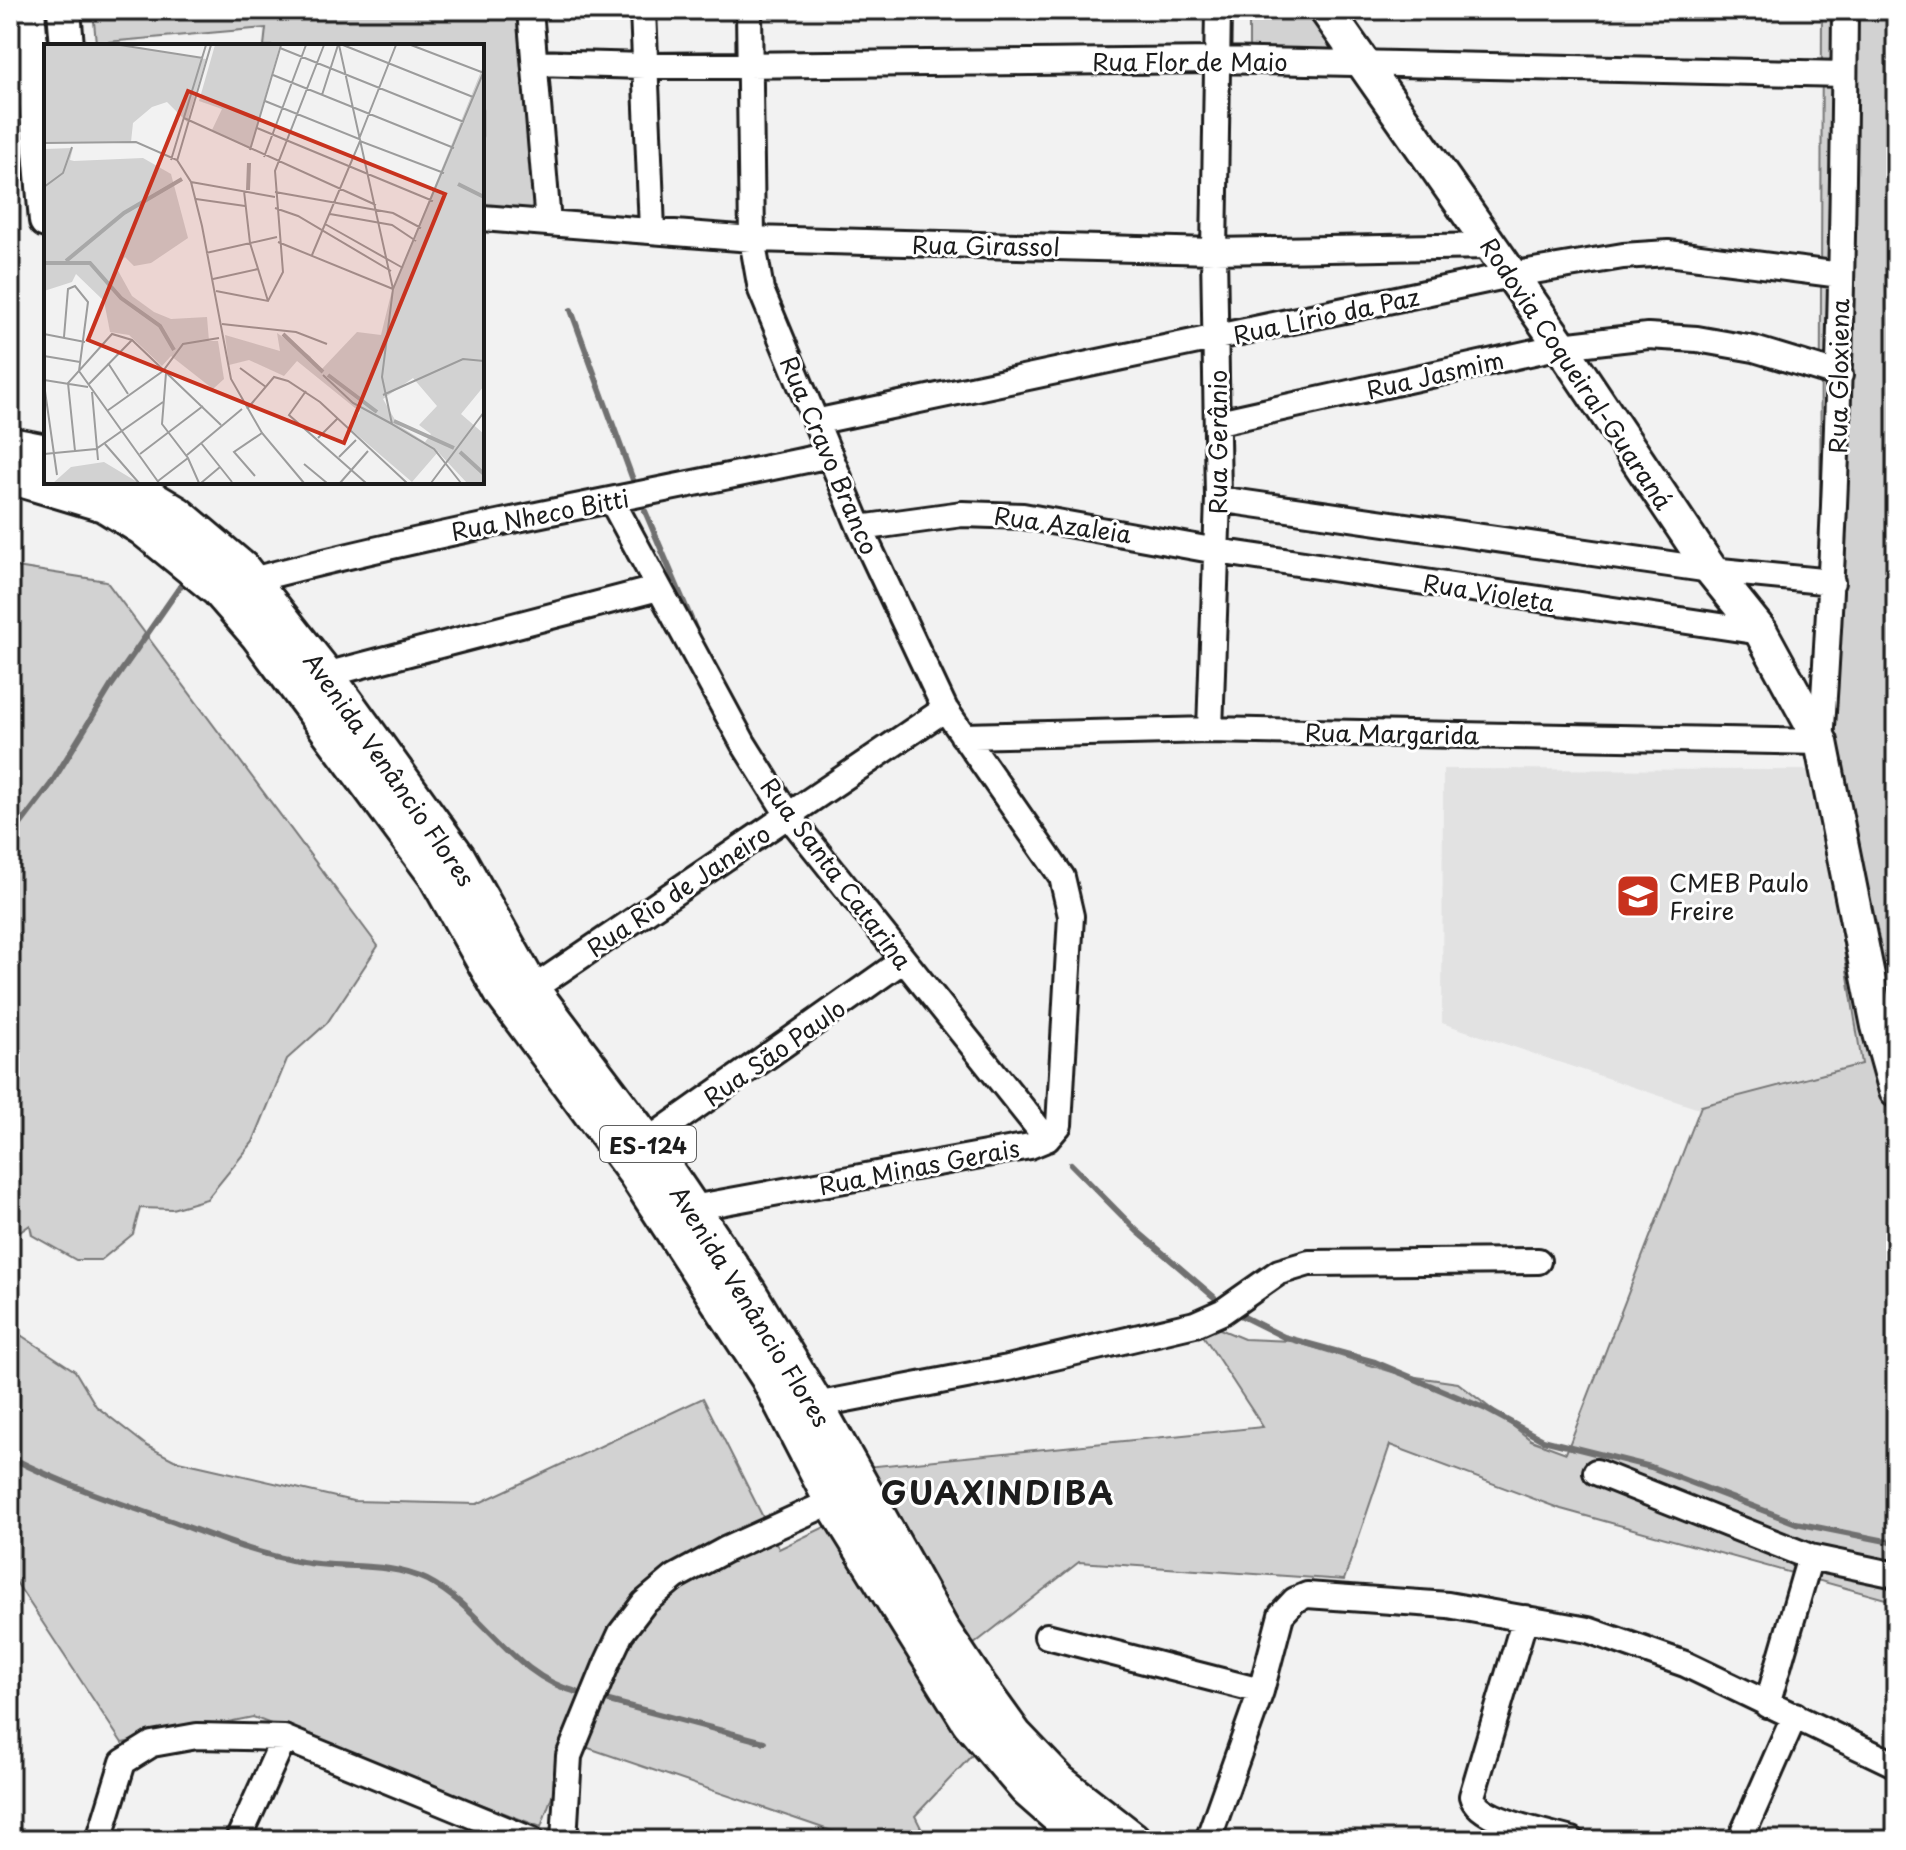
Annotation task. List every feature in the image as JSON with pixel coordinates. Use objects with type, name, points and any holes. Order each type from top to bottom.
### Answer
[{"type":"main road","points":[[10,446],[44,453]]},
{"type":"main road","name":"ES-124","points":[[10,475],[44,482]]},
{"type":"main road","name":"ES-124","points":[[67,486],[111,489]]},
{"type":"main road","name":"Avenida Venâncio Flores","points":[[111,489],[211,541],[252,580],[325,675],[457,858],[531,990],[692,1208],[815,1405],[940,1629],[978,1686],[1014,1736],[1059,1783],[1132,1840]]},
{"type":"main road","name":"Avenida Venâncio Flores","points":[[111,489],[219,589],[259,635],[436,874],[518,1016],[635,1171],[761,1365],[833,1501],[970,1721],[1028,1789],[1086,1840]]},
{"type":"street","points":[[28,10],[44,186]]},
{"type":"street","points":[[64,10],[67,44]]},
{"type":"street","points":[[530,10],[548,223]]},
{"type":"street","points":[[643,10],[652,230]]},
{"type":"street","name":"Rua Cravo Branco","points":[[749,10],[752,239],[761,290],[860,528],[945,709],[1050,856]]},
{"type":"street","name":"Rua Gerânio","points":[[1210,730],[1219,422],[1214,251],[1218,10]]},
{"type":"street","name":"Rodovia Coqueiral-Guaraná","points":[[1326,10],[1561,346],[1711,570],[1761,632],[1821,742],[1878,1026],[1896,1091]]},
{"type":"street","name":"Rua Gloxiena","points":[[1821,742],[1832,582],[1840,375],[1845,10]]},
{"type":"street","name":"Rua Flor de Maio","points":[[535,63],[645,66],[1361,61],[1844,74]]},
{"type":"street","name":"Rua Girassol","points":[[484,218],[752,239],[1214,251],[1490,246]]},
{"type":"street","name":"Rua Lírio da Paz","points":[[815,422],[1510,275],[1623,256],[1668,253],[1841,275]]},
{"type":"street","name":"Rua Jasmim","points":[[1219,422],[1561,346],[1648,336],[1697,339],[1754,349],[1840,375]]},
{"type":"street","name":"Rua Nheco Bitti","points":[[252,580],[464,528],[612,501],[830,455]]},
{"type":"street","points":[[1218,499],[1711,570],[1832,582]]},
{"type":"street","name":"Rua Santa Catarina","points":[[612,501],[743,743],[788,815],[1047,1139]]},
{"type":"street","name":"Rua Azaleia","points":[[860,528],[989,512],[1099,527],[1217,551]]},
{"type":"street","name":"Rua Violeta","points":[[1217,551],[1761,632]]},
{"type":"street","points":[[325,675],[659,588]]},
{"type":"street","name":"Rua Rio de Janeiro","points":[[531,990],[945,709]]},
{"type":"street","name":"Rua Margarida","points":[[963,736],[1210,730],[1821,742]]},
{"type":"street","name":"Rua Minas Gerais","points":[[692,1208],[986,1156],[1047,1139],[1059,1125],[1071,916],[1062,877],[1050,856]]},
{"type":"street","name":"Rua São Paulo","points":[[646,1142],[902,961]]},
{"type":"street","points":[[815,1405],[1008,1368],[1180,1328],[1222,1312],[1279,1272],[1309,1263],[1538,1261]]},
{"type":"street","points":[[1596,1472],[1810,1557],[1896,1575]]},
{"type":"street","points":[[564,1840],[569,1756],[611,1653],[644,1603],[675,1577],[725,1550],[833,1501]]},
{"type":"street","points":[[1767,1705],[1810,1557]]},
{"type":"street","points":[[1208,1840],[1261,1691],[1281,1615],[1287,1606],[1307,1595],[1386,1598],[1588,1630],[1642,1647],[1795,1715],[1896,1765]]},
{"type":"street","points":[[1525,1618],[1472,1796],[1477,1807],[1489,1815],[1572,1840]]},
{"type":"street","points":[[1047,1636],[1261,1691]]},
{"type":"street","points":[[1740,1840],[1795,1715]]},
{"type":"street","points":[[99,1840],[123,1762],[152,1744],[197,1736],[284,1738],[532,1840]]},
{"type":"street","points":[[238,1840],[284,1738]]},
{"type":"shaded area","points":[[10,10],[56,10],[60,44],[44,44],[44,192],[10,173]]},
{"type":"shaded area","points":[[93,10],[524,10],[545,213],[484,208],[484,44],[264,44],[266,28],[96,43]]},
{"type":"shaded area","points":[[1249,10],[1321,10],[1356,58],[1249,54]]},
{"type":"shaded area","points":[[1822,10],[1896,10],[1896,1602],[1561,1509],[1390,1445],[1344,1580],[1079,1562],[969,1648],[866,1467],[1263,1427],[1191,1317],[1244,1339],[1293,1341],[1402,1375],[1458,1383],[1531,1440],[1566,1453],[1701,1106],[1862,1064],[1816,776],[1820,576]]},
{"type":"shaded area","points":[[10,566],[106,581],[378,946],[327,1023],[287,1059],[253,1142],[207,1199],[172,1209],[140,1208],[133,1234],[101,1260],[76,1260],[32,1235],[30,1225],[10,1239]]},
{"type":"shaded area","name":"CMEB Paulo Freire","points":[[1443,769],[1812,770],[1864,1082],[1711,1113],[1442,1023]]},
{"type":"shaded area","points":[[10,1328],[75,1371],[96,1406],[147,1446],[174,1460],[353,1501],[477,1504],[703,1398],[779,1549],[833,1523],[973,1754],[915,1816],[927,1840],[858,1840],[571,1742],[541,1827],[253,1717],[122,1743],[10,1573]]},
{"type":"waterway","points":[[571,310],[633,480]]},
{"type":"waterway","points":[[645,511],[697,633]]},
{"type":"waterway","points":[[10,838],[51,784],[111,686],[184,581]]},
{"type":"waterway","points":[[1071,1164],[1137,1231],[1214,1297]]},
{"type":"waterway","points":[[1234,1312],[1284,1337],[1375,1362],[1486,1409],[1543,1440],[1651,1467],[1796,1523],[1896,1543]]},
{"type":"waterway","points":[[10,1457],[90,1492],[253,1550],[302,1562],[397,1570],[427,1580],[465,1607],[534,1672],[554,1684],[577,1692]]},
{"type":"waterway","points":[[609,1701],[764,1742]]},
{"type":"place","name":"CMEB Paulo Freire","points":[[1638,896]]},
{"type":"district","name":"GUAXINDIBA","points":[[998,1492]]}]
